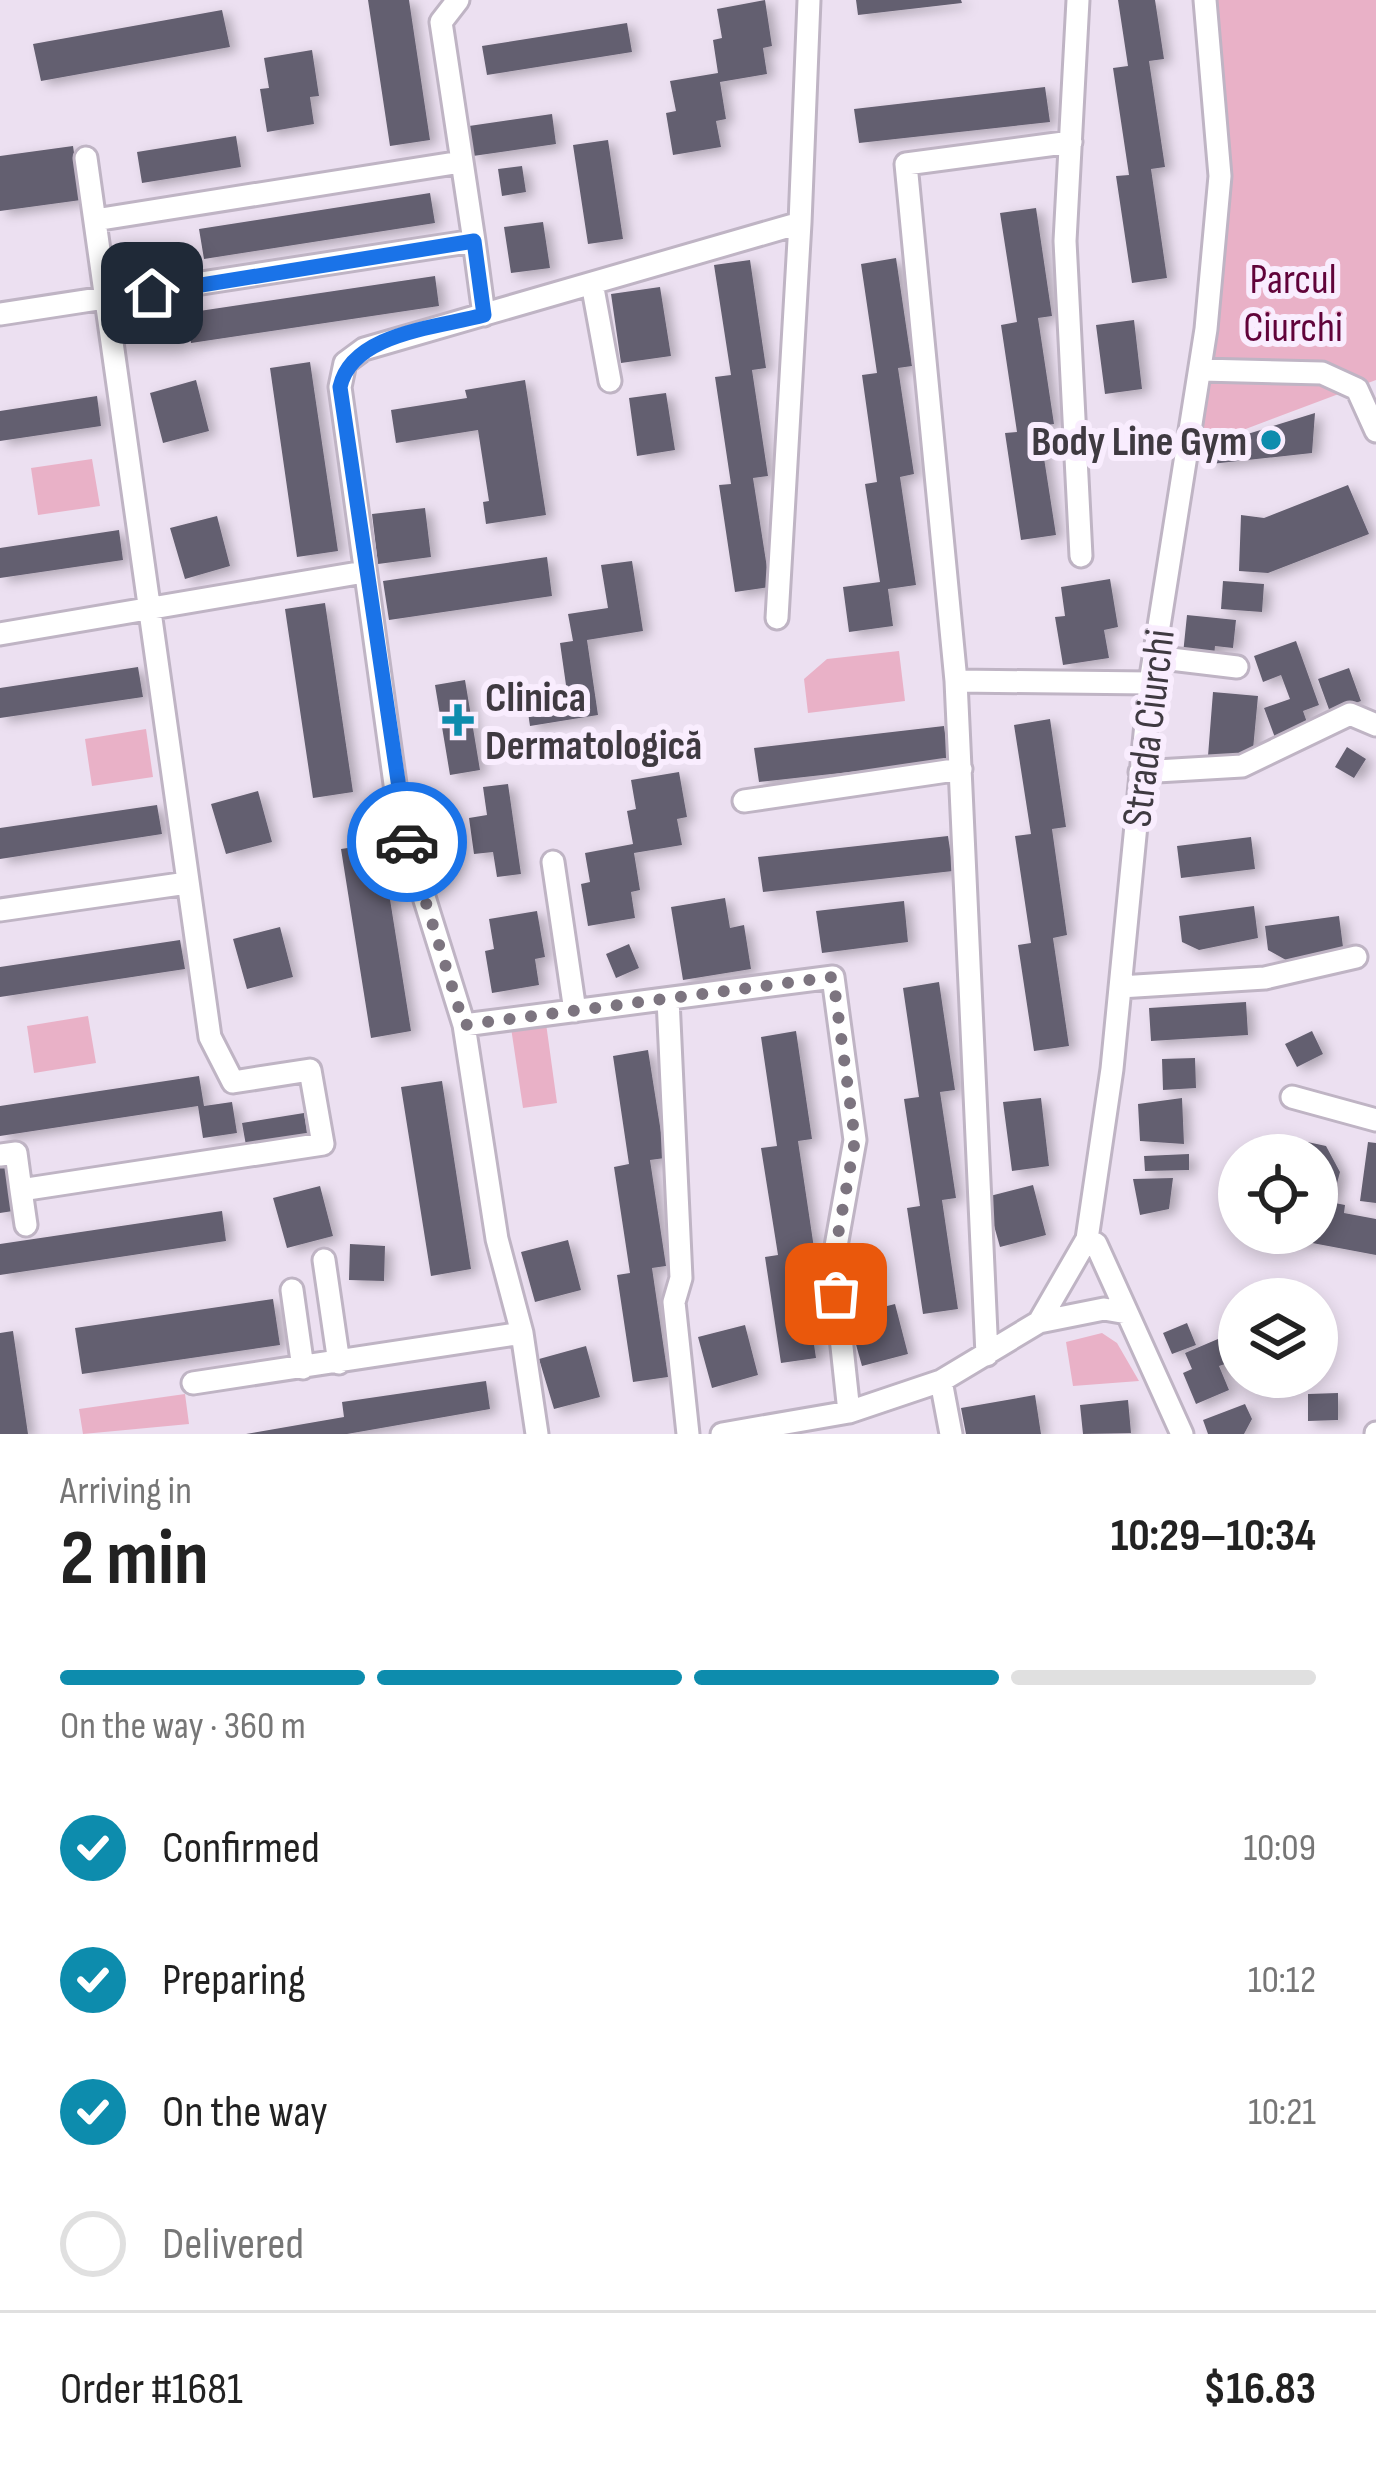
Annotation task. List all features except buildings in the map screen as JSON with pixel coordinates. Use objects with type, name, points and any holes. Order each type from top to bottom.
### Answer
[{"type":"street","points":[[458,0],[441,22],[484,315]]},
{"type":"street","points":[[777,618],[809,0]]},
{"type":"street","points":[[1078,0],[1065,294],[1081,556]]},
{"type":"street","name":"Strada Ciurchi","points":[[1087,1239],[1120,987],[1150,683],[1201,370],[1220,176],[1205,0]]},
{"type":"street","points":[[987,1355],[956,681],[906,164],[1071,142]]},
{"type":"street","points":[[21,1190],[322,1144],[310,1070],[233,1082],[210,1037],[146,611],[86,158]]},
{"type":"street","points":[[95,220],[461,162]]},
{"type":"street","points":[[537,1434],[522,1333],[497,1239],[464,1025],[400,820],[340,387],[345,364],[364,349],[800,223]]},
{"type":"street","points":[[0,314],[474,241]]},
{"type":"street","points":[[592,283],[610,381]]},
{"type":"street","points":[[1201,370],[1322,373],[1357,389],[1376,431]]},
{"type":"street","points":[[0,634],[364,572]]},
{"type":"street","points":[[1154,657],[1237,667]]},
{"type":"street","points":[[956,681],[1150,683]]},
{"type":"street","points":[[1140,772],[1243,766],[1351,714],[1376,725]]},
{"type":"street","points":[[743,801],[961,769]]},
{"type":"street","points":[[554,862],[575,1011]]},
{"type":"street","points":[[0,910],[187,883]]},
{"type":"street","points":[[1120,987],[1265,977],[1356,958]]},
{"type":"street","points":[[464,1025],[833,977],[855,1140],[833,1263],[839,1420]]},
{"type":"street","points":[[668,999],[681,1278],[674,1302],[688,1434]]},
{"type":"street","points":[[1292,1097],[1376,1120]]},
{"type":"street","points":[[0,1156],[16,1153],[26,1225]]},
{"type":"street","points":[[1039,1322],[1087,1239],[1096,1244],[1182,1434]]},
{"type":"street","points":[[324,1260],[339,1363]]},
{"type":"street","points":[[292,1290],[303,1368]]},
{"type":"street","points":[[722,1434],[839,1420],[941,1381],[1039,1322],[1104,1310],[1127,1313]]},
{"type":"street","points":[[193,1383],[522,1333]]},
{"type":"street","points":[[941,1381],[951,1434]]},
{"type":"green space","name":"Parcul Ciurchi","points":[[1205,0],[1376,0],[1376,380],[1243,430],[1192,442],[1220,176]]},
{"type":"green space","points":[[92,459],[100,506],[38,515],[31,468]]},
{"type":"green space","points":[[899,651],[905,701],[808,713],[804,679],[827,659]]},
{"type":"green space","points":[[146,729],[153,777],[92,786],[85,739]]},
{"type":"green space","points":[[88,1016],[96,1063],[34,1073],[27,1026]]},
{"type":"green space","points":[[545,1016],[557,1103],[523,1108],[510,1021]]},
{"type":"green space","points":[[1102,1333],[1117,1343],[1139,1381],[1073,1386],[1066,1342]]},
{"type":"green space","points":[[185,1394],[189,1424],[83,1434],[79,1409]]},
{"type":"way so far","points":[[407,842],[464,1025],[833,977],[855,1140],[833,1263],[836,1294]]},
{"type":"place","name":"Body Line Gym","points":[[1271,440]]},
{"type":"place","name":"Clinica Dermatologică","points":[[458,720]]},
{"type":"route","points":[[152,293],[474,241],[484,315],[364,349],[345,364],[340,387],[400,820],[407,842]]}]
